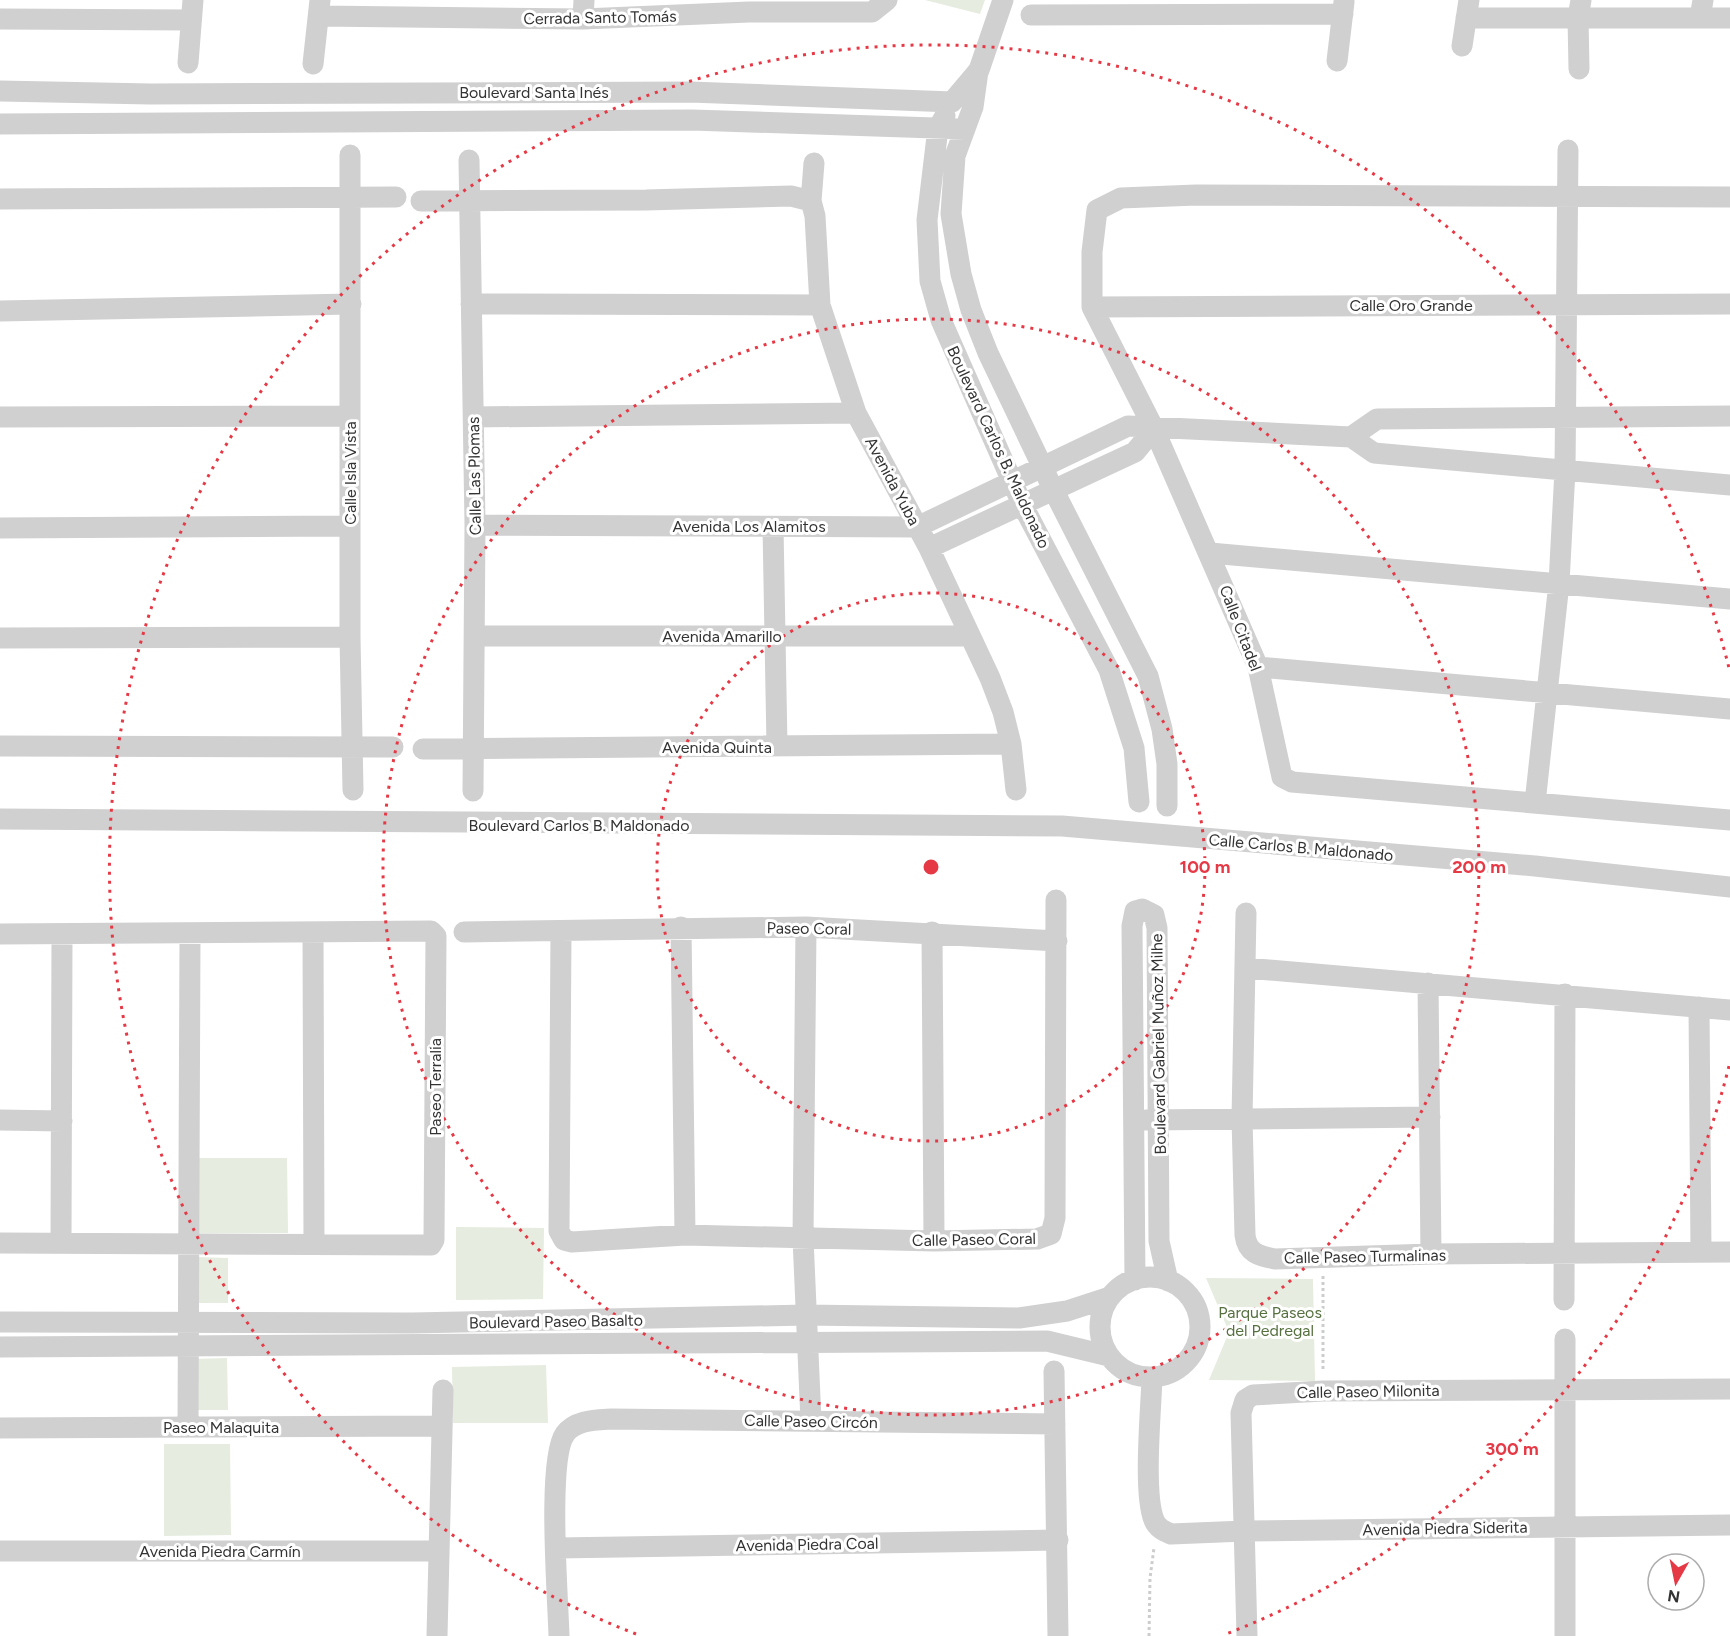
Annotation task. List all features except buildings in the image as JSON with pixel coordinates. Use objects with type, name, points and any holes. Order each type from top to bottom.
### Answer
[{"type":"street","points":[[962,104],[979,70],[1003,0]]},
{"type":"street","name":"Cerrada Santo Tomás","points":[[320,8],[872,12],[883,4]]},
{"type":"street","points":[[1030,15],[1101,8],[1344,7],[1337,61]]},
{"type":"street","points":[[313,64],[320,8]]},
{"type":"street","points":[[1462,46],[1467,9],[1702,9],[1730,18]]},
{"type":"street","points":[[1579,9],[1579,69]]},
{"type":"street","points":[[0,19],[192,10],[188,63]]},
{"type":"street","name":"Boulevard Santa Inés","points":[[0,91],[174,94],[690,92],[962,104]]},
{"type":"street","name":"Boulevard Carlos B. Maldonado","points":[[962,104],[938,128],[927,220],[930,281],[946,332],[1022,504],[1109,670],[1134,748],[1139,802]]},
{"type":"street","name":"Boulevard Carlos B. Maldonado","points":[[962,104],[966,129],[955,156],[951,214],[961,274],[971,310],[988,352],[1053,489],[1148,676],[1162,729],[1167,764],[1167,806]]},
{"type":"street","name":"Boulevard Santa Inés","points":[[0,124],[692,120],[966,129]]},
{"type":"street","points":[[1568,150],[1565,470],[1559,583],[1545,691],[1535,803],[1730,820]]},
{"type":"street","name":"Calle Isla Vista","points":[[350,155],[350,637],[354,747],[353,790]]},
{"type":"street","name":"Calle Las Plomas","points":[[469,160],[472,201],[471,304],[475,525],[473,791]]},
{"type":"street","name":"Avenida Yuba","points":[[814,162],[811,201],[815,216],[820,304],[856,413],[929,548],[990,678],[1011,744],[1016,790]]},
{"type":"street","name":"Calle Citadel","points":[[1535,803],[1293,782],[1282,777],[1258,667],[1154,429],[1092,308],[1092,252],[1097,210],[1121,198],[1196,195],[1568,198]]},
{"type":"street","points":[[421,201],[646,200],[791,196],[811,201]]},
{"type":"street","points":[[0,200],[396,197]]},
{"type":"street","points":[[1568,198],[1730,197]]},
{"type":"street","points":[[0,311],[351,304]]},
{"type":"street","points":[[471,304],[820,304]]},
{"type":"street","name":"Calle Oro Grande","points":[[1092,308],[1730,304]]},
{"type":"street","points":[[474,417],[856,413]]},
{"type":"street","points":[[0,417],[350,416]]},
{"type":"street","points":[[1730,416],[1377,419],[1351,437],[1374,453],[1730,485]]},
{"type":"street","name":"Avenida Los Alamitos","points":[[475,525],[917,527],[1128,426],[1351,437]]},
{"type":"street","points":[[929,548],[1136,452],[1154,429]]},
{"type":"street","points":[[0,528],[350,526]]},
{"type":"street","points":[[773,527],[777,746]]},
{"type":"street","points":[[1210,553],[1730,599]]},
{"type":"street","name":"Avenida Amarillo","points":[[475,636],[969,636]]},
{"type":"street","points":[[0,638],[350,637]]},
{"type":"street","points":[[1258,667],[1730,709]]},
{"type":"street","name":"Avenida Quinta","points":[[423,749],[1011,744]]},
{"type":"street","points":[[0,746],[393,747]]},
{"type":"street","name":"Boulevard Carlos B. Maldonado","points":[[0,819],[1062,826],[1158,833]]},
{"type":"street","name":"Calle Carlos B. Maldonado","points":[[1158,833],[1236,843],[1534,866],[1730,887]]},
{"type":"street","name":"Calle Paseo Coral","points":[[561,932],[559,1231],[564,1239],[572,1242],[685,1235],[934,1241],[1038,1239],[1044,1238],[1053,1230],[1056,900]]},
{"type":"street","name":"Boulevard Gabriel Muñoz Milhe","points":[[1135,1280],[1132,926],[1135,911],[1142,909],[1154,915],[1157,928],[1159,1241],[1168,1281]]},
{"type":"street","name":"Calle Paseo Turmalinas","points":[[1246,913],[1242,1118],[1246,1244],[1249,1249],[1263,1257],[1730,1252]]},
{"type":"street","points":[[681,927],[685,1235]]},
{"type":"street","name":"Paseo Coral","points":[[464,932],[561,932],[681,927],[806,927],[932,932],[1057,941]]},
{"type":"street","points":[[806,927],[803,1238],[811,1421]]},
{"type":"street","name":"Paseo Terralia","points":[[0,934],[431,932],[436,936],[433,1243],[0,1243]]},
{"type":"street","points":[[932,932],[934,1241]]},
{"type":"street","points":[[314,933],[314,1243]]},
{"type":"street","points":[[188,1427],[190,934]]},
{"type":"street","points":[[61,1243],[62,935]]},
{"type":"street","points":[[1246,968],[1730,1010]]},
{"type":"street","points":[[1428,983],[1431,1254]]},
{"type":"street","points":[[1564,1300],[1566,1253],[1565,994]]},
{"type":"street","points":[[1699,1007],[1701,1252]]},
{"type":"street","points":[[1134,1121],[1242,1118],[1430,1118]]},
{"type":"street","points":[[0,1120],[62,1121]]},
{"type":"street","points":[[1152,1277],[1168,1281],[1183,1290],[1194,1303],[1199,1319],[1200,1336],[1194,1352],[1183,1365],[1168,1374],[1152,1378],[1135,1375],[1120,1368],[1109,1356],[1102,1342],[1100,1327],[1102,1311],[1110,1297],[1121,1286],[1135,1280],[1152,1277]]},
{"type":"street","name":"Boulevard Paseo Basalto","points":[[0,1322],[469,1323],[806,1315],[1019,1318],[1067,1311],[1110,1297]]},
{"type":"street","points":[[1564,1636],[1565,1339]]},
{"type":"street","name":"Boulevard Paseo Basalto","points":[[0,1347],[189,1348],[808,1341],[1047,1341],[1109,1356]]},
{"type":"street","points":[[1054,1371],[1058,1636]]},
{"type":"street","points":[[1152,1378],[1149,1493],[1154,1521],[1162,1530]]},
{"type":"street","name":"Calle Paseo Milonita","points":[[1247,1636],[1241,1408],[1249,1398],[1260,1393],[1323,1391],[1730,1389]]},
{"type":"street","points":[[437,1636],[443,1390]]},
{"type":"street","name":"Calle Paseo Circón","points":[[556,1548],[556,1453],[560,1442],[570,1428],[584,1422],[611,1419],[1055,1424]]},
{"type":"street","name":"Paseo Malaquita","points":[[0,1428],[442,1426]]},
{"type":"street","name":"Avenida Piedra Siderita","points":[[1162,1530],[1179,1535],[1245,1531],[1730,1525]]},
{"type":"street","name":"Avenida Piedra Coal","points":[[556,1548],[1058,1540]]},
{"type":"street","points":[[556,1548],[559,1636]]},
{"type":"street","name":"Avenida Piedra Carmín","points":[[0,1551],[439,1551]]},
{"type":"path","points":[[1323,1257],[1323,1391]]},
{"type":"path","points":[[1149,1636],[1151,1565],[1162,1530]]},
{"type":"green space","points":[[925,0],[985,0],[980,14]]},
{"type":"green space","points":[[195,1158],[287,1158],[288,1233],[196,1233]]},
{"type":"green space","points":[[456,1227],[544,1228],[543,1299],[456,1300]]},
{"type":"green space","points":[[195,1257],[228,1258],[228,1303],[195,1303]]},
{"type":"green space","name":"Parque Paseos del Pedregal","points":[[1206,1278],[1313,1279],[1315,1381],[1209,1380],[1229,1332]]},
{"type":"green space","points":[[227,1358],[228,1410],[190,1410],[190,1359]]},
{"type":"green space","points":[[546,1365],[548,1423],[453,1423],[452,1367]]},
{"type":"green space","points":[[164,1444],[230,1444],[231,1535],[164,1536]]}]
